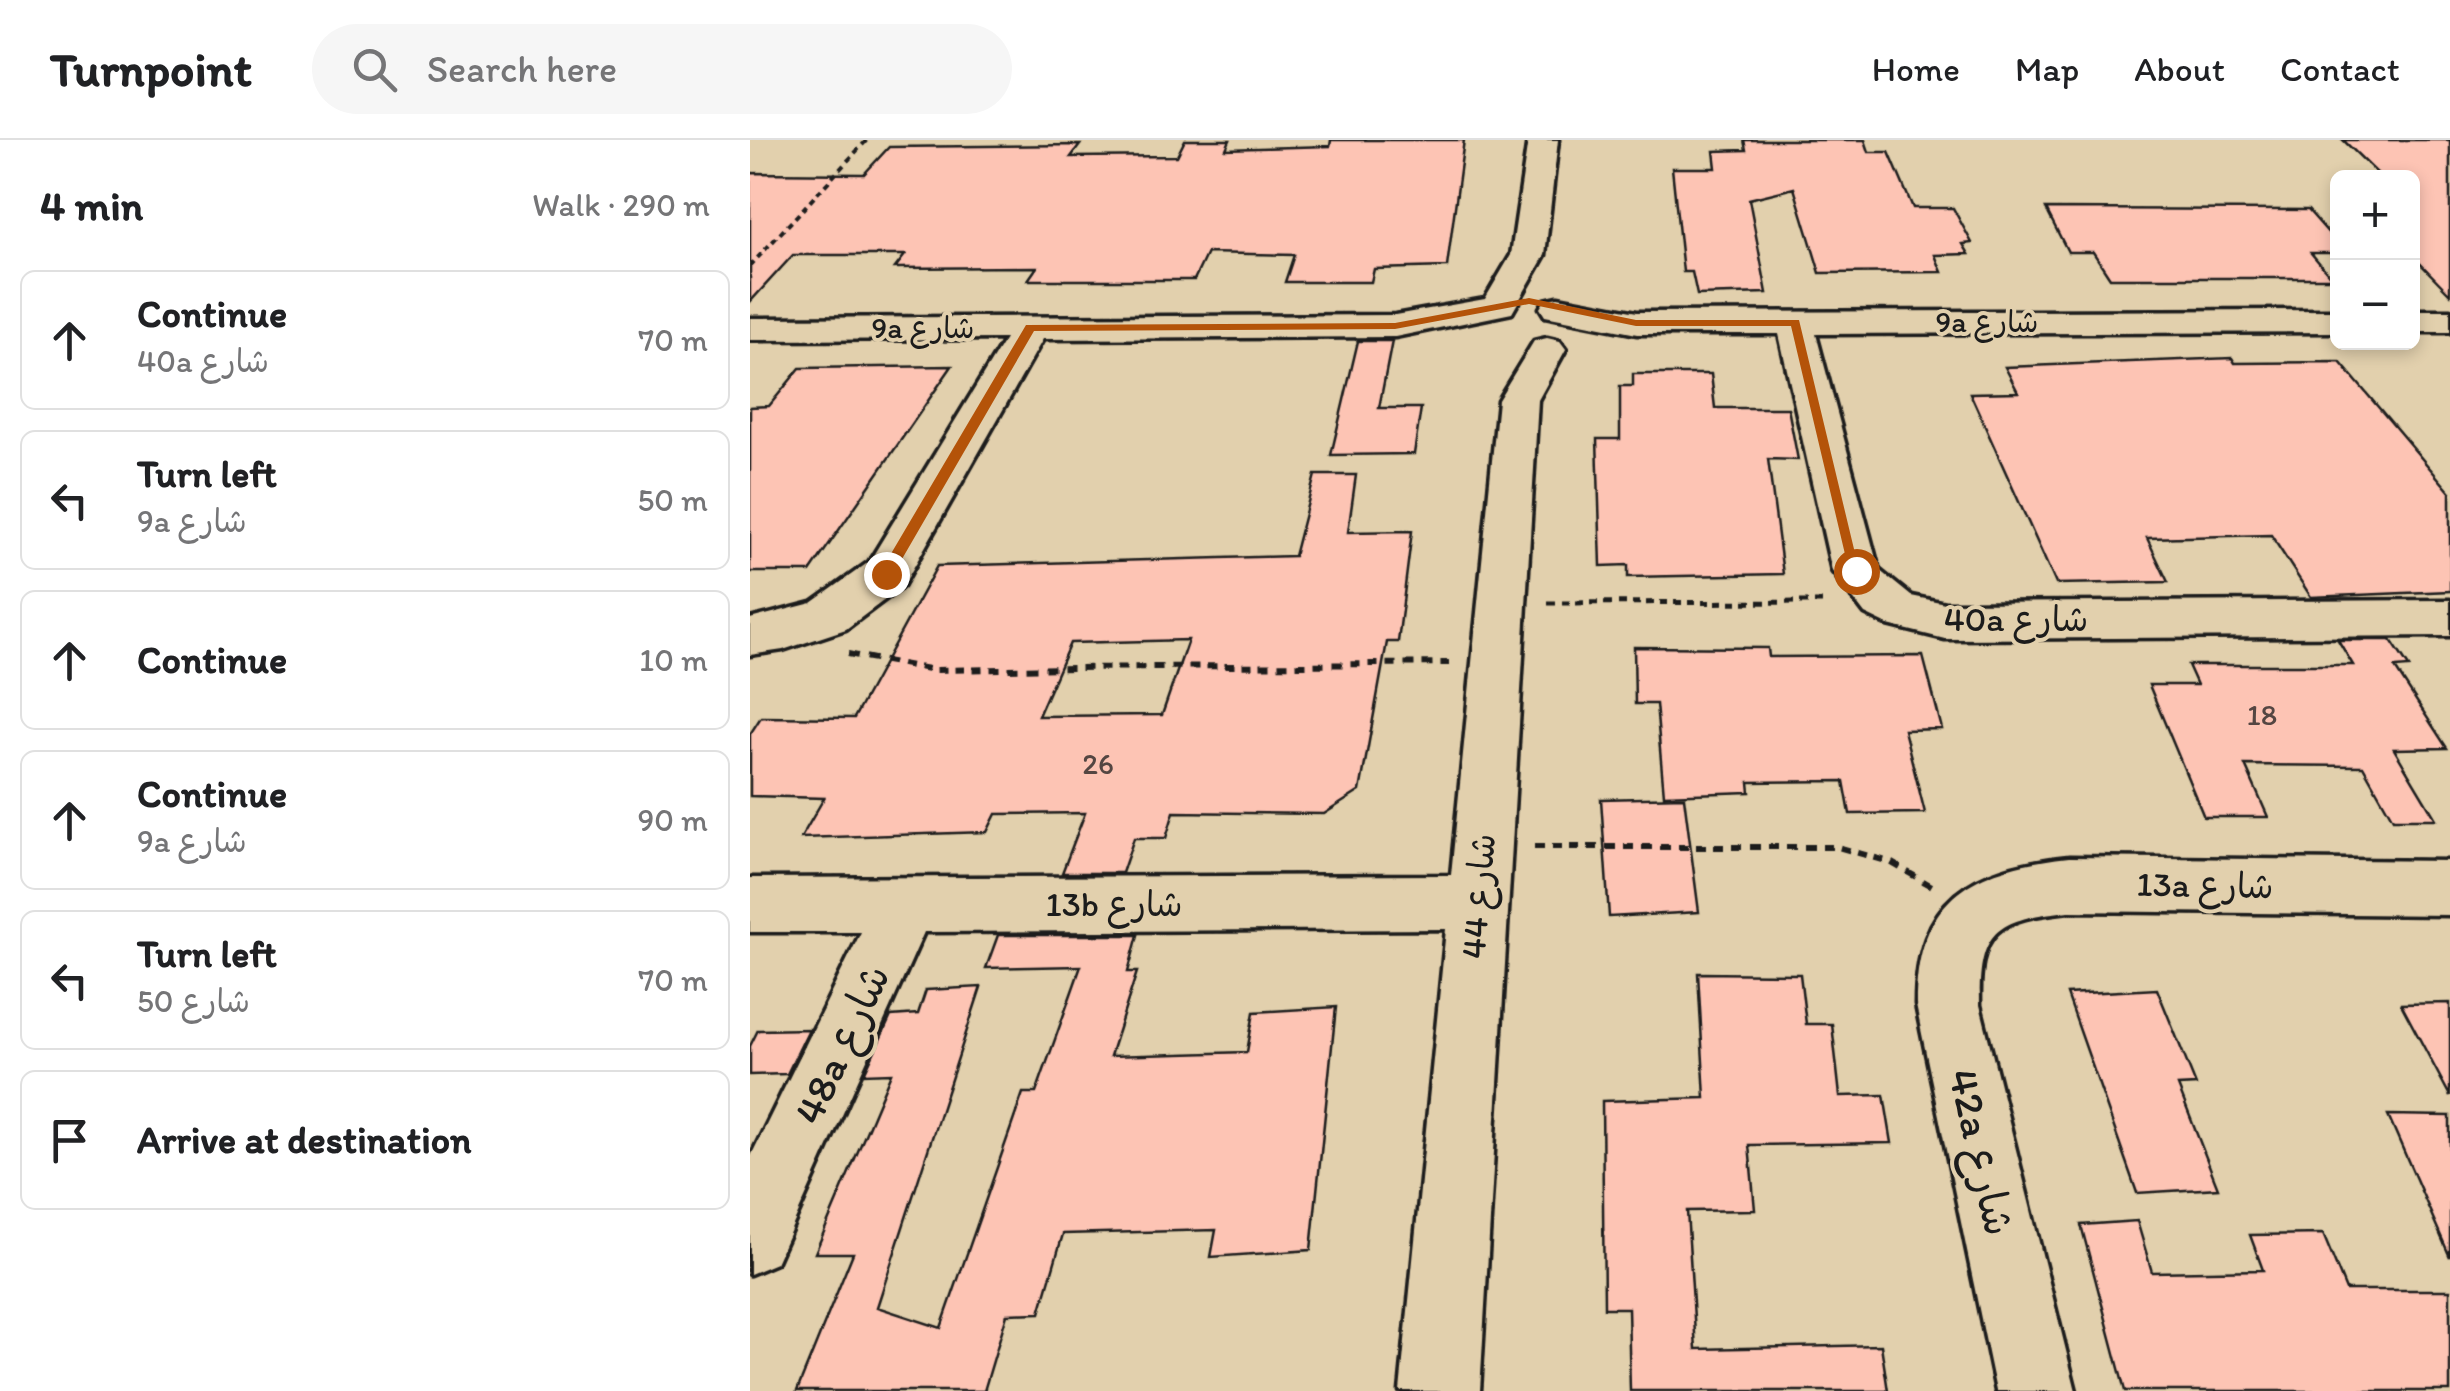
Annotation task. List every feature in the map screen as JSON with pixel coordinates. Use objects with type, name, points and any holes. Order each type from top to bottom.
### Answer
[{"type":"street","name":"شارع 44","points":[[1440,1391],[1502,603],[1518,337],[1544,140]]},
{"type":"street","name":"9a شارع","points":[[750,329],[1395,326],[1518,337],[1636,323],[2330,321]]},
{"type":"street","points":[[1796,323],[1856,571],[1872,595]]},
{"type":"street","points":[[750,637],[806,625],[851,604],[886,574],[1030,328]]},
{"type":"street","name":"40a شارع","points":[[1872,595],[1904,614],[1946,621],[2450,618]]},
{"type":"street","name":"13b شارع","points":[[750,905],[906,904],[1480,874]]},
{"type":"street","name":"13a شارع","points":[[1968,916],[1996,897],[2031,886],[2450,888]]},
{"type":"street","name":"48a شارع","points":[[750,1237],[906,904]]},
{"type":"street","name":"42a شارع","points":[[1968,916],[1949,956],[1948,1005],[2036,1391]]},
{"type":"path","points":[[750,266],[867,140]]},
{"type":"path","points":[[1502,603],[1822,602],[1872,595]]},
{"type":"path","points":[[806,625],[846,653],[874,662],[934,670],[1497,662]]},
{"type":"path","points":[[1480,874],[1838,847],[1890,862],[1918,876],[1968,916]]},
{"type":"building","points":[[1185,140],[1230,140],[1226,149],[1330,146],[1331,140],[1464,140],[1447,267],[1374,269],[1371,282],[1285,282],[1294,255],[1207,253],[1194,280],[1028,280],[1037,267],[895,268],[905,255],[793,255],[750,302],[750,173],[864,174],[889,147],[1080,145],[1071,157],[1177,156]]},
{"type":"building","points":[[1744,140],[1865,140],[1869,152],[1889,152],[1913,208],[1953,208],[1972,243],[1963,244],[1969,254],[1935,255],[1942,272],[1820,273],[1794,188],[1749,199],[1767,293],[1697,295],[1692,272],[1683,272],[1672,168],[1716,168],[1714,151],[1746,150]]},
{"type":"building","points":[[2343,140],[2450,140],[2450,294],[2420,263],[2420,170],[2374,170]]},
{"type":"building","points":[[2046,209],[2308,210],[2330,235],[2330,253],[2311,253],[2330,278],[2110,278],[2093,252],[2068,252]]},
{"type":"building","points":[[1358,341],[1392,341],[1379,408],[1421,408],[1414,454],[1331,455]]},
{"type":"building","points":[[2232,358],[2235,363],[2340,362],[2450,492],[2450,591],[2311,597],[2271,535],[2147,538],[2168,582],[2056,584],[1970,393],[2018,392],[2005,367]]},
{"type":"building","points":[[952,366],[810,572],[750,572],[750,407],[769,406],[800,368]]},
{"type":"building","points":[[1633,374],[1711,374],[1715,408],[1788,408],[1798,460],[1768,459],[1783,574],[1628,577],[1628,565],[1601,566],[1597,439],[1620,439],[1620,386],[1633,386]]},
{"type":"building","points":[[1315,475],[1356,475],[1348,532],[1412,531],[1398,642],[1387,642],[1360,791],[1324,814],[1174,812],[1166,838],[1134,838],[1122,873],[1062,873],[1085,813],[996,814],[987,832],[801,838],[824,798],[750,796],[750,734],[761,717],[854,718],[937,566],[1294,556]],"holes":[[[1188,640],[1162,715],[1038,716],[1070,643]]]},
{"type":"building","points":[[2338,640],[2391,640],[2409,667],[2395,668],[2447,748],[2394,749],[2436,819],[2393,819],[2363,766],[2245,765],[2268,817],[2204,817],[2149,685],[2197,685],[2188,665],[2353,665]]},
{"type":"building","points":[[1634,647],[1768,648],[1769,657],[1923,656],[1942,729],[1904,730],[1925,813],[1850,814],[1844,781],[1749,782],[1750,792],[1664,795],[1656,704],[1635,704]]},
{"type":"building","points":[[1684,797],[1699,912],[1609,917],[1601,799]]},
{"type":"building","points":[[998,935],[1138,935],[1128,972],[1137,972],[1110,1056],[1247,1052],[1254,1012],[1336,1007],[1311,1250],[1211,1257],[1216,1230],[1063,1234],[1040,1313],[1007,1314],[984,1391],[797,1391],[853,1253],[815,1253],[891,1073],[864,1074],[891,1016],[918,1014],[926,990],[981,987],[877,1307],[941,1328],[1023,1093],[1036,1093],[1081,966],[986,968]]},
{"type":"building","points":[[1698,973],[1800,974],[1806,1024],[1832,1024],[1840,1096],[1884,1095],[1892,1143],[1749,1145],[1755,1210],[1687,1211],[1696,1349],[1881,1345],[1888,1391],[1630,1391],[1628,1308],[1604,1308],[1602,1101],[1705,1098]]},
{"type":"building","points":[[2157,989],[2196,1085],[2178,1086],[2218,1188],[2137,1193],[2067,994]]},
{"type":"building","points":[[2450,1003],[2450,1096],[2401,1004]]},
{"type":"building","points":[[809,1029],[787,1074],[750,1075],[750,1046],[758,1030]]},
{"type":"building","points":[[2388,1115],[2450,1116],[2450,1257]]},
{"type":"building","points":[[2137,1221],[2152,1272],[2263,1270],[2250,1235],[2323,1234],[2346,1290],[2450,1290],[2450,1391],[2125,1391],[2081,1225]]},
{"type":"route","points":[[886,574],[1030,328],[1395,326],[1468,315],[1519,301],[1636,323],[1796,323],[1856,571]]}]
